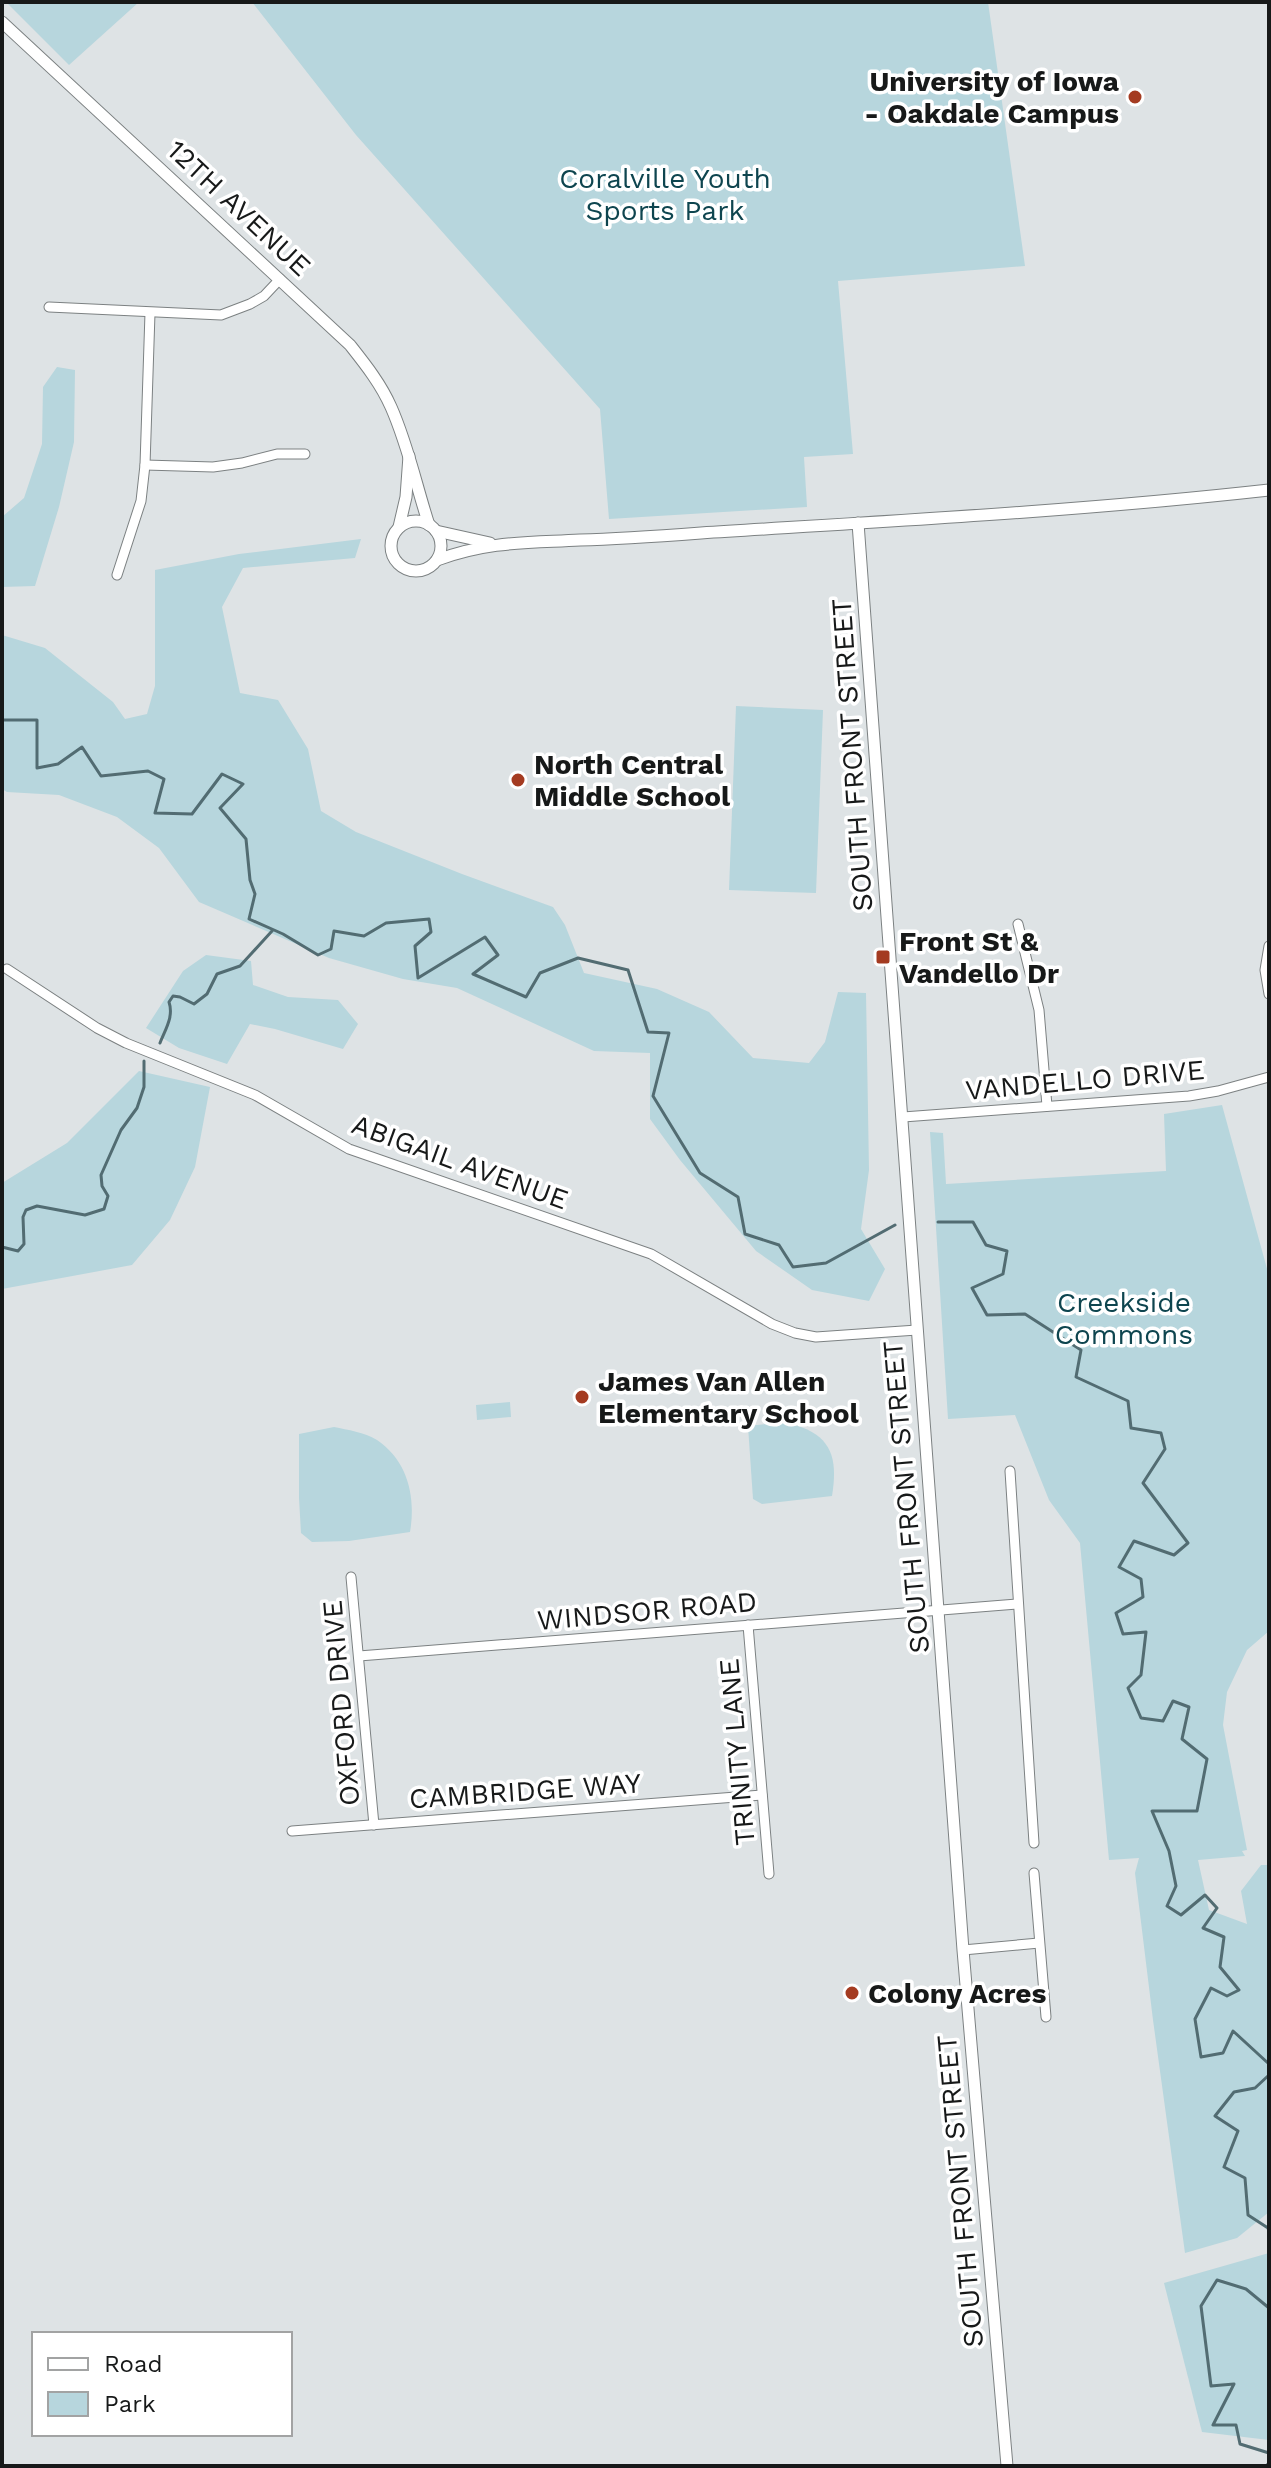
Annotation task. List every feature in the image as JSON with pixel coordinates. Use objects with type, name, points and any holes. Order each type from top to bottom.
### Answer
[{"type":"street","name":"12TH AVENUE","points":[[2,22],[350,345],[391,405],[433,528]]},
{"type":"street","points":[[49,307],[221,315],[264,296],[280,279]]},
{"type":"street","points":[[117,575],[141,501],[150,313]]},
{"type":"street","points":[[145,465],[213,467],[277,454],[305,454]]},
{"type":"street","name":"12TH AVENUE","points":[[399,527],[406,497],[409,456]]},
{"type":"street","points":[[495,544],[413,521],[395,532],[391,551],[397,562],[417,571],[464,550],[495,544],[858,523],[1269,490]]},
{"type":"street","name":"SOUTH FRONT STREET","points":[[858,523],[963,1950],[1007,2466]]},
{"type":"street","points":[[433,528],[441,545],[437,560]]},
{"type":"street","points":[[1018,924],[1039,1010],[1047,1106]]},
{"type":"street","points":[[1269,946],[1265,970],[1269,994]]},
{"type":"street","name":"ABIGAIL AVENUE","points":[[7,969],[97,1028],[126,1043],[255,1095],[349,1149],[651,1254],[772,1324],[816,1337],[917,1330]]},
{"type":"street","name":"VANDELLO DRIVE","points":[[903,1117],[1189,1096],[1269,1077]]},
{"type":"street","points":[[1010,1471],[1034,1843]]},
{"type":"street","name":"OXFORD DRIVE","points":[[351,1577],[374,1825]]},
{"type":"street","name":"WINDSOR ROAD","points":[[359,1656],[1017,1604]]},
{"type":"street","name":"TRINITY LANE","points":[[748,1625],[769,1874]]},
{"type":"street","name":"CAMBRIDGE WAY","points":[[292,1831],[762,1795]]},
{"type":"street","points":[[1034,1873],[1046,2017]]},
{"type":"street","points":[[963,1950],[1039,1943]]},
{"type":"green space","points":[[6,2],[139,2],[69,65]]},
{"type":"green space","name":"Coralville Youth Sports Park","points":[[252,2],[988,2],[1025,266],[838,281],[853,454],[804,457],[807,507],[609,519],[600,409],[356,135]]},
{"type":"green space","points":[[57,367],[75,370],[74,442],[59,507],[35,586],[2,587],[2,517],[24,498],[42,444],[43,387]]},
{"type":"green space","points":[[361,539],[355,558],[243,568],[222,607],[240,693],[278,700],[308,749],[321,811],[356,832],[553,907],[565,925],[584,973],[657,989],[709,1012],[753,1058],[809,1063],[825,1042],[838,992],[866,993],[869,1170],[861,1229],[885,1269],[869,1301],[812,1290],[756,1251],[650,1119],[650,1053],[594,1051],[457,988],[403,979],[329,958],[199,902],[159,848],[117,817],[59,795],[7,792],[2,789],[2,635],[45,648],[113,702],[125,719],[147,714],[155,686],[155,570],[239,554]]},
{"type":"green space","points":[[736,706],[823,710],[816,893],[729,890]]},
{"type":"green space","points":[[206,955],[251,961],[253,985],[288,997],[338,1000],[358,1024],[343,1049],[250,1024],[227,1064],[179,1048],[146,1028],[183,971]]},
{"type":"green space","points":[[139,1071],[210,1087],[195,1167],[170,1220],[132,1265],[2,1289],[2,1183],[67,1143]]},
{"type":"green space","name":"Creekside Commons","points":[[1222,1105],[1269,1276],[1269,1631],[1247,1650],[1227,1692],[1223,1725],[1247,1850],[1242,1851],[1245,1856],[1198,1860],[1209,1910],[1247,1924],[1241,1891],[1261,1865],[1269,1865],[1269,2212],[1237,2238],[1185,2253],[1135,1873],[1139,1858],[1109,1860],[1080,1543],[1049,1500],[1015,1415],[948,1419],[930,1132],[943,1133],[946,1184],[1166,1171],[1164,1114]]},
{"type":"green space","points":[[510,1402],[511,1417],[477,1420],[476,1405]]},
{"type":"green space","points":[[784,1422],[811,1432],[828,1447],[834,1468],[832,1496],[762,1504],[753,1499],[748,1426]]},
{"type":"green space","points":[[334,1427],[372,1437],[396,1458],[403,1469],[410,1493],[410,1532],[349,1541],[312,1542],[301,1533],[299,1434]]},
{"type":"green space","points":[[1269,2253],[1269,2440],[1202,2432],[1164,2283]]},
{"type":"waterway","points":[[2,720],[37,720],[37,768],[58,764],[82,747],[101,776],[148,771],[164,779],[155,813],[192,814],[222,774],[243,784],[220,808],[246,839],[250,880],[255,894],[249,919],[283,934],[318,955],[331,949],[334,931],[364,936],[386,923],[429,919],[431,932],[415,946],[418,978],[485,937],[498,955],[473,974],[526,997],[540,973],[578,958],[628,970],[648,1032],[669,1033],[653,1096],[700,1173],[738,1197],[745,1234],[779,1245],[793,1267],[826,1263],[895,1225]]},
{"type":"waterway","points":[[160,1043],[170,1018],[169,1002],[173,996],[194,1004],[207,994],[217,974],[240,966],[272,931]]},
{"type":"waterway","points":[[2,1247],[18,1251],[24,1244],[23,1217],[26,1210],[37,1206],[85,1215],[104,1209],[108,1196],[102,1186],[101,1175],[121,1130],[137,1108],[144,1087],[144,1061]]},
{"type":"waterway","points":[[938,1222],[973,1222],[986,1245],[1007,1251],[1003,1274],[972,1288],[987,1315],[1025,1314],[1081,1350],[1076,1377],[1128,1401],[1131,1428],[1161,1433],[1165,1449],[1143,1483],[1188,1543],[1174,1555],[1134,1541],[1119,1567],[1141,1579],[1143,1597],[1116,1613],[1123,1634],[1146,1632],[1141,1675],[1128,1688],[1141,1718],[1163,1721],[1173,1701],[1189,1707],[1182,1739],[1207,1759],[1197,1811],[1152,1811],[1169,1851],[1176,1886],[1167,1906],[1181,1915],[1205,1895],[1217,1908],[1203,1928],[1224,1937],[1220,1967],[1239,1990],[1227,1996],[1211,1988],[1195,2019],[1201,2057],[1223,2053],[1233,2031],[1269,2064]]},
{"type":"waterway","points":[[1269,2075],[1255,2088],[1234,2092],[1215,2116],[1238,2131],[1224,2167],[1245,2178],[1248,2215],[1268,2228],[1269,2232]]},
{"type":"waterway","points":[[1269,2308],[1246,2289],[1217,2280],[1201,2306],[1211,2386],[1234,2384],[1213,2425],[1236,2425],[1240,2444],[1269,2453]]},
{"type":"waterway","points":[[1266,2466],[1269,2463]]},
{"type":"place","name":"University of Iowa - Oakdale Campus","points":[[1135,97]]},
{"type":"place","name":"North Central Middle School","points":[[518,780]]},
{"type":"place","name":"Front St & Vandello Dr","points":[[883,957]]},
{"type":"place","name":"James Van Allen Elementary School","points":[[582,1397]]},
{"type":"place","name":"Colony Acres","points":[[852,1993]]}]
